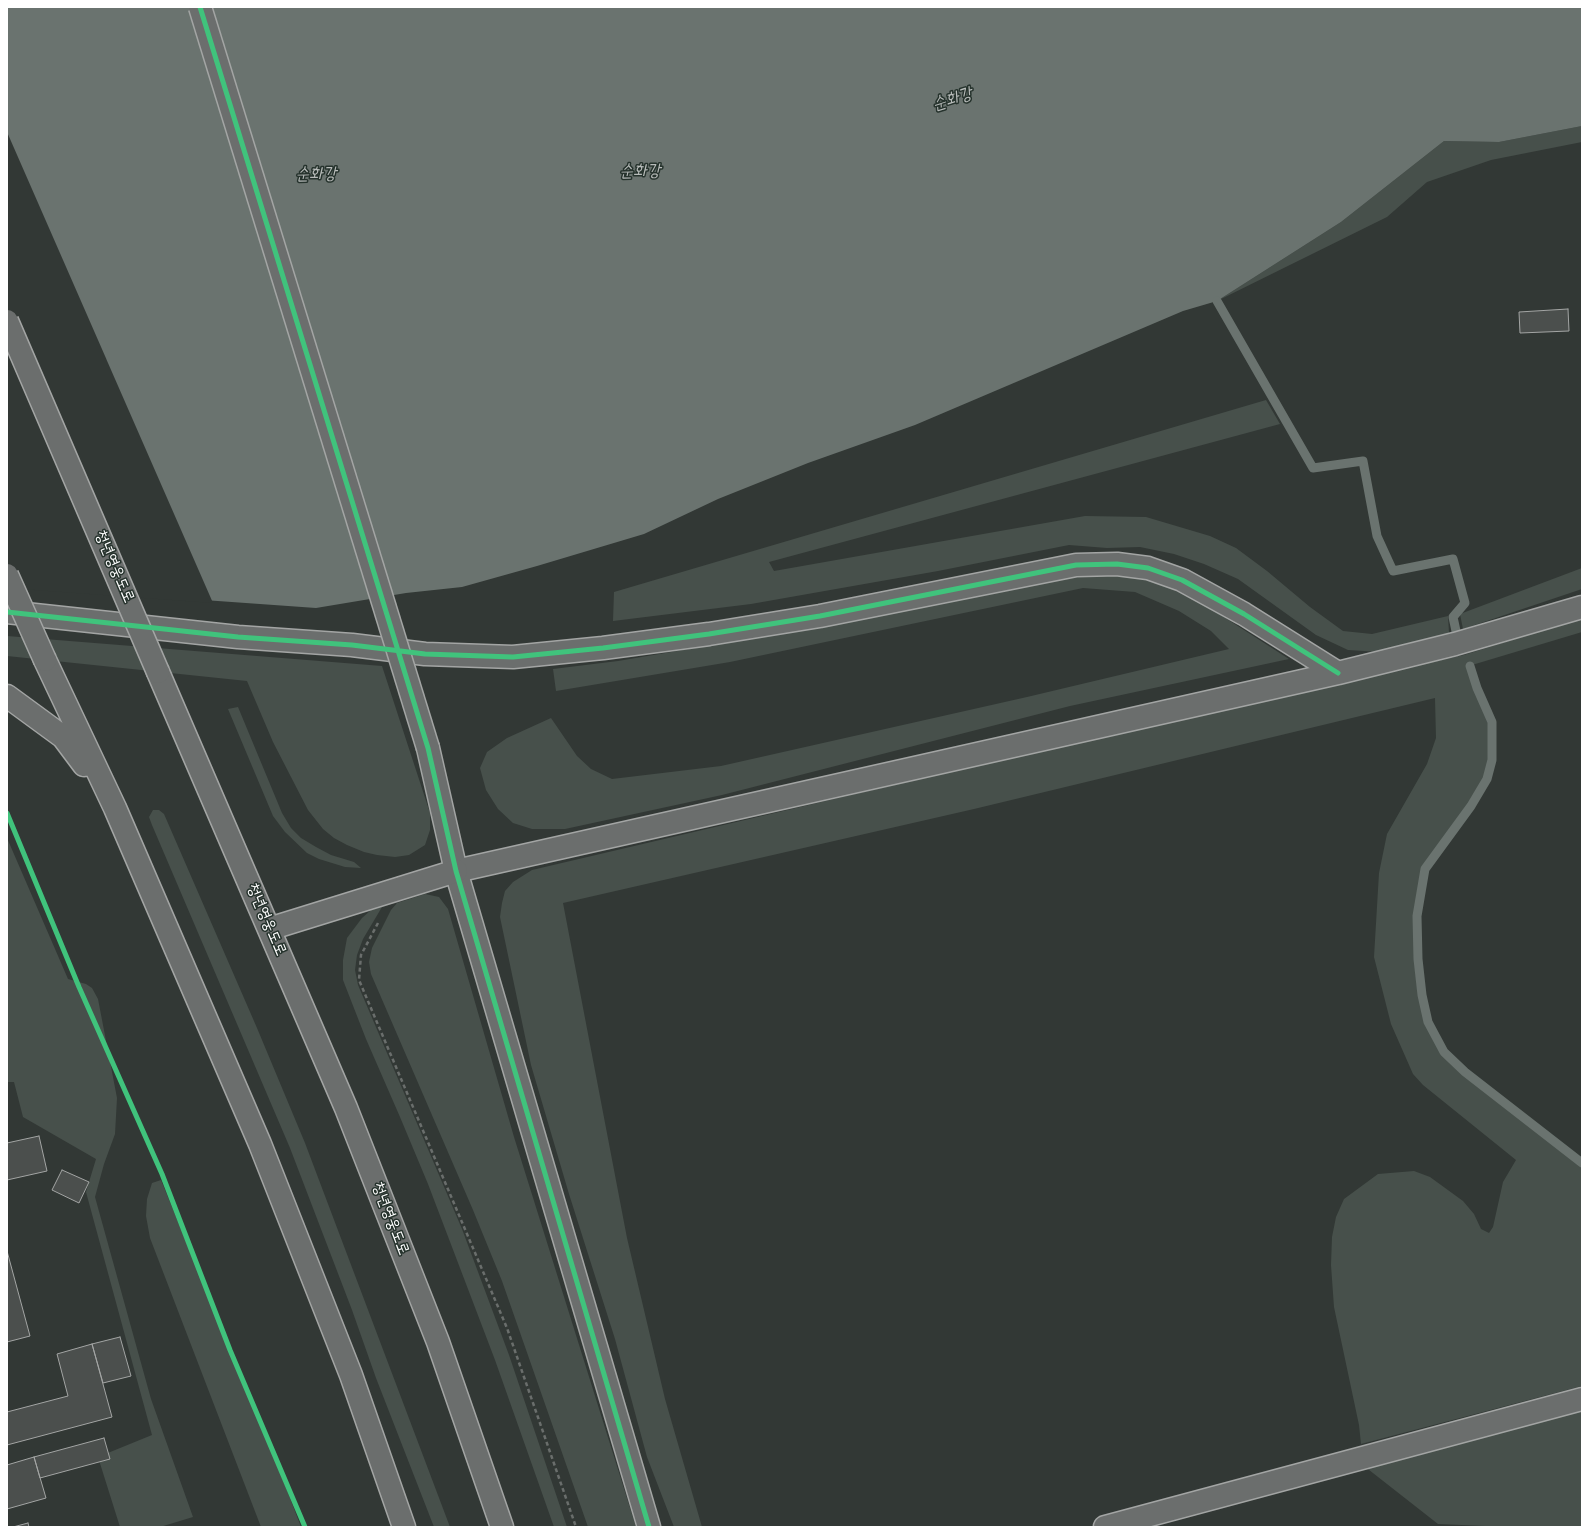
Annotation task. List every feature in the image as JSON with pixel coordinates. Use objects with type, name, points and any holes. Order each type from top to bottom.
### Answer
[{"type":"main road","points":[[200,7],[428,748],[456,871],[649,1527]]},
{"type":"main road","name":"청년영웅도로","points":[[7,321],[346,1108],[429,1320],[502,1527]]},
{"type":"main road","points":[[7,612],[238,637],[352,645],[425,654],[512,656],[603,648],[709,634],[820,616],[1076,565],[1117,564],[1148,568],[1182,580],[1244,614],[1338,673]]},
{"type":"main road","points":[[7,575],[45,660],[115,808],[260,1144],[350,1375],[404,1527]]},
{"type":"main road","points":[[269,929],[456,871],[1338,673],[1455,644],[1582,607]]},
{"type":"main road","points":[[7,696],[63,738],[115,808]]},
{"type":"main road","points":[[1105,1527],[1582,1399]]},
{"type":"path","points":[[395,890],[361,955],[359,980],[507,1328],[576,1527]]},
{"type":"shaded area","points":[[1582,126],[1582,142],[1491,160],[1427,182],[1387,217],[1217,301],[1341,222],[1444,141],[1499,142]]},
{"type":"shaded area","points":[[1266,400],[1280,424],[769,562],[774,571],[1085,516],[1146,517],[1210,536],[1236,548],[1267,571],[1310,607],[1343,631],[1372,634],[1448,616],[1449,633],[1380,652],[1348,650],[1316,635],[1238,579],[1204,564],[1174,554],[1140,547],[1107,548],[1069,545],[938,571],[751,604],[613,621],[614,592]]},
{"type":"shaded area","points":[[1582,568],[1582,589],[1463,629],[1460,614]]},
{"type":"shaded area","points":[[1107,573],[1135,575],[1166,584],[1199,601],[1289,659],[1070,706],[722,795],[565,829],[532,829],[513,823],[498,809],[486,790],[480,768],[487,752],[507,738],[551,718],[577,756],[591,769],[612,779],[721,766],[1027,697],[1229,649],[1211,631],[1179,611],[1135,592],[1083,588],[730,662],[556,691],[553,669],[618,661],[789,632],[1062,576]]},
{"type":"shaded area","points":[[1582,618],[1582,632],[1472,665],[1468,663],[1475,689],[1489,723],[1491,744],[1490,760],[1485,778],[1469,805],[1423,868],[1415,916],[1416,959],[1420,995],[1426,1023],[1442,1053],[1463,1074],[1582,1166],[1582,1386],[1361,1444],[1359,1425],[1334,1307],[1331,1265],[1332,1237],[1336,1217],[1344,1199],[1378,1174],[1414,1171],[1430,1177],[1463,1201],[1474,1214],[1481,1229],[1489,1233],[1493,1227],[1503,1182],[1516,1160],[1423,1085],[1413,1074],[1391,1024],[1374,957],[1379,873],[1387,834],[1427,764],[1436,738],[1435,698],[974,809],[563,903],[627,1238],[665,1399],[702,1527],[674,1527],[647,1457],[615,1339],[569,1194],[531,1065],[500,917],[505,891],[513,882],[532,870],[1162,722],[1464,655]]},
{"type":"shaded area","points":[[7,636],[382,666],[430,813],[430,830],[425,845],[409,855],[395,857],[377,855],[364,852],[347,845],[334,838],[323,829],[308,810],[273,742],[247,681],[7,656]]},
{"type":"shaded area","points":[[238,707],[282,813],[291,828],[301,838],[316,847],[331,855],[354,862],[361,868],[345,867],[319,859],[307,853],[285,832],[273,816],[228,709]]},
{"type":"shaded area","points":[[153,810],[159,810],[164,814],[305,1143],[450,1527],[434,1527],[376,1378],[352,1310],[290,1148],[152,825],[149,817]]},
{"type":"shaded area","points":[[7,838],[68,979],[86,984],[92,988],[98,999],[117,1098],[115,1134],[104,1164],[95,1197],[151,1399],[193,1517],[160,1527],[120,1527],[98,1457],[152,1435],[86,1192],[96,1159],[23,1117],[14,1082],[7,1082]]},
{"type":"shaded area","points":[[425,894],[439,897],[448,909],[514,1137],[636,1527],[588,1527],[502,1281],[371,974],[369,962],[372,948],[391,910],[397,903]]},
{"type":"shaded area","points":[[382,907],[363,939],[357,955],[355,970],[358,985],[462,1229],[509,1355],[567,1527],[554,1527],[495,1360],[428,1184],[366,1039],[343,980],[343,960],[347,938],[362,918],[371,910]]},
{"type":"shaded area","points":[[161,1180],[301,1527],[261,1527],[150,1238],[146,1216],[147,1199],[152,1183]]},
{"type":"shaded area","points":[[1582,1409],[1582,1527],[1508,1527],[1438,1524],[1364,1466]]},
{"type":"water","name":"순화강","points":[[7,7],[1582,7],[1582,126],[1499,142],[1444,141],[1341,222],[1217,301],[1183,311],[915,425],[808,463],[718,499],[644,534],[537,566],[462,587],[406,593],[316,608],[7,586]]},
{"type":"pier","points":[[7,132],[213,603],[7,588]]},
{"type":"building","points":[[1568,309],[1569,331],[1520,333],[1519,312]]},
{"type":"building","points":[[39,1136],[47,1171],[7,1180],[7,1143]]},
{"type":"building","points":[[62,1170],[89,1182],[79,1203],[52,1190]]},
{"type":"building","points":[[7,1251],[30,1336],[7,1342]]},
{"type":"building","points":[[120,1337],[131,1376],[103,1383],[92,1344]]},
{"type":"building","points":[[92,1344],[112,1417],[7,1445],[7,1412],[68,1396],[57,1354]]},
{"type":"building","points":[[104,1438],[110,1459],[40,1478],[34,1457]]},
{"type":"building","points":[[34,1457],[46,1498],[7,1509],[7,1465]]},
{"type":"building","points":[[28,1523],[29,1527],[13,1527]]},
{"type":"waterway","points":[[1217,301],[1313,468],[1363,461],[1377,536],[1393,571],[1453,559],[1465,603],[1453,617],[1456,631]]},
{"type":"waterway","points":[[1470,666],[1477,688],[1492,722],[1492,760],[1487,779],[1471,806],[1425,869],[1417,916],[1418,959],[1422,995],[1428,1022],[1444,1052],[1465,1072],[1582,1163]]},
{"type":"cycle path","points":[[200,7],[428,748],[456,871],[649,1527]]},
{"type":"cycle path","points":[[7,612],[238,637],[352,645],[425,654],[513,657],[603,648],[709,634],[820,616],[1076,565],[1117,564],[1148,568],[1182,580],[1244,614],[1338,673]]},
{"type":"cycle path","points":[[7,813],[79,987],[162,1174],[230,1350],[305,1527]]}]
